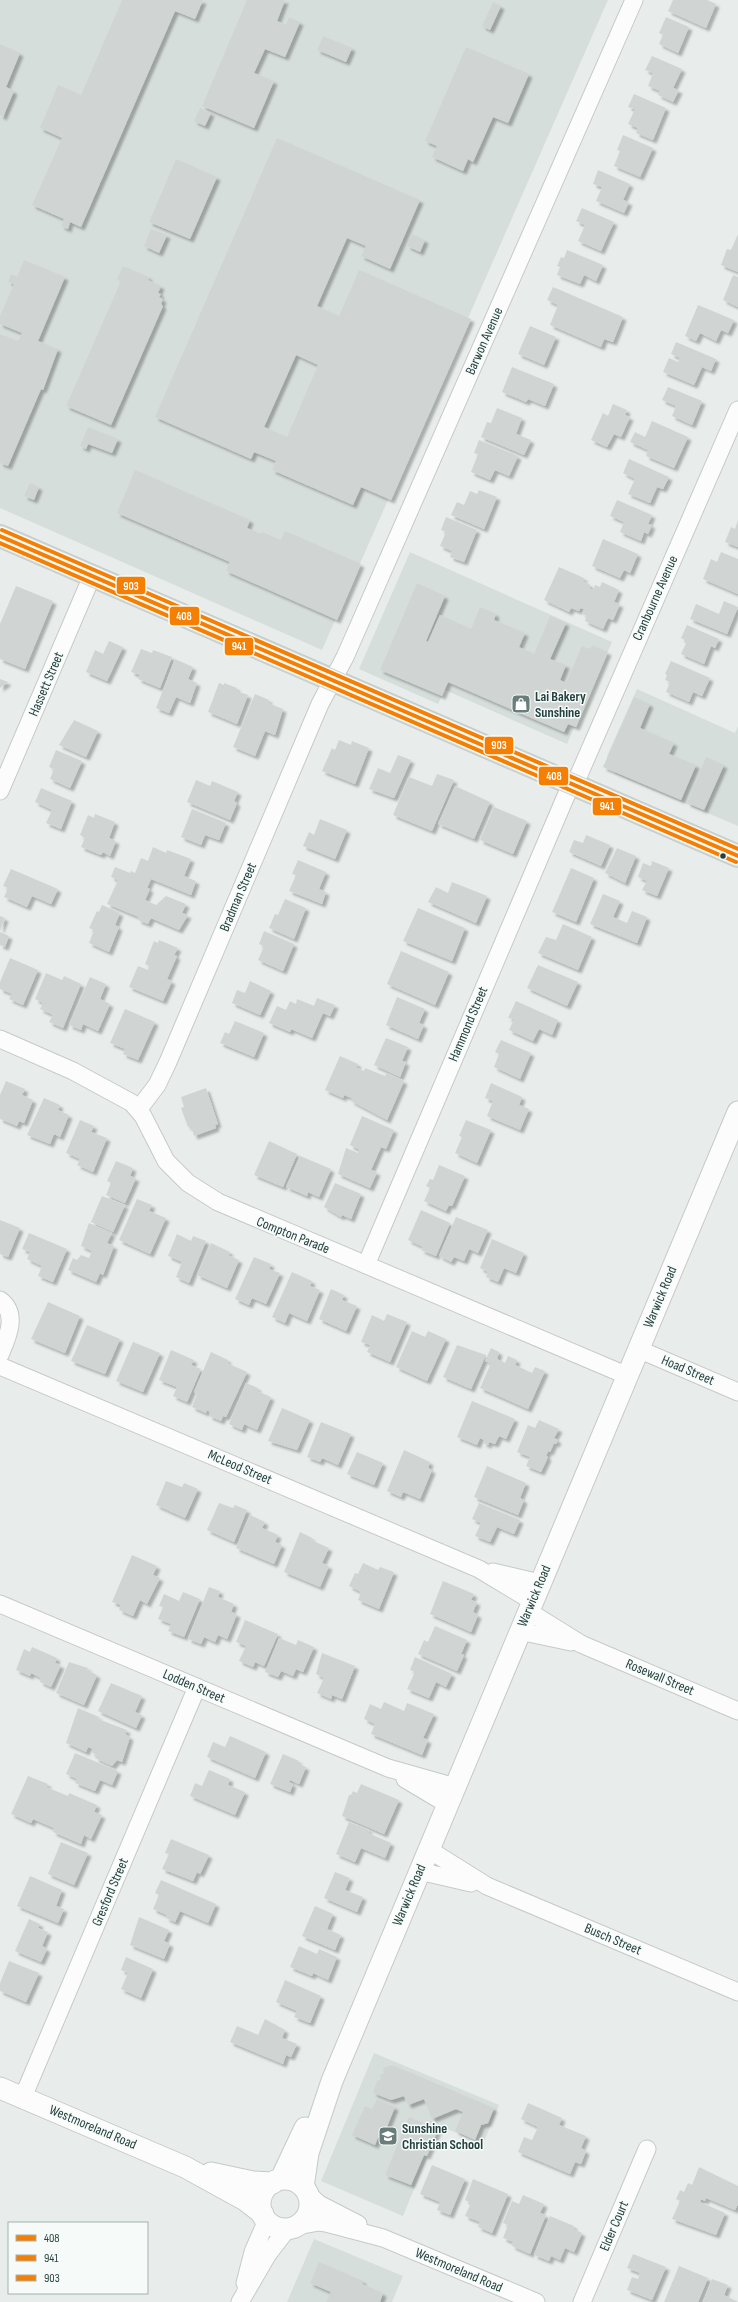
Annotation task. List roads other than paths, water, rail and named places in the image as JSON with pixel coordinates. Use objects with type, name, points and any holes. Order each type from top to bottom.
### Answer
[{"type":"main road","points":[[0,536],[738,856]]},
{"type":"street","name":"Barwon Avenue","points":[[333,681],[634,0]]},
{"type":"street","name":"Cranbourne Avenue","points":[[573,785],[738,410]]},
{"type":"street","name":"Hassett Street","points":[[0,791],[92,576]]},
{"type":"street","name":"Bradman Street","points":[[138,1110],[157,1085],[168,1062],[320,704],[333,681]]},
{"type":"street","name":"Hammond Street","points":[[366,1265],[573,785]]},
{"type":"street","name":"Compton Parade","points":[[0,1039],[91,1080],[132,1103],[138,1110],[166,1161],[188,1184],[235,1211],[628,1376]]},
{"type":"street","name":"Warwick Road","points":[[306,2190],[308,2153],[332,2081],[519,1631],[737,1115]]},
{"type":"street","points":[[0,1355],[10,1328],[10,1315],[4,1305]]},
{"type":"street","name":"Hoad Street","points":[[638,1349],[738,1392]]},
{"type":"street","name":"McLeod Street","points":[[0,1366],[479,1569],[533,1598]]},
{"type":"street","name":"Rosewall Street","points":[[533,1598],[581,1644]]},
{"type":"street","name":"Lodden Street","points":[[0,1604],[451,1796]]},
{"type":"street","name":"Rosewall Street","points":[[519,1631],[581,1644],[738,1711]]},
{"type":"street","name":"Gresford Street","points":[[23,2097],[197,1687]]},
{"type":"street","name":"Busch Street","points":[[428,1849],[487,1886],[738,1992]]},
{"type":"street","name":"Busch Street","points":[[419,1871],[487,1886]]},
{"type":"street","name":"Warwick Road","points":[[277,2181],[332,2081]]},
{"type":"street","name":"Westmoreland Road","points":[[0,2088],[185,2167],[245,2200],[265,2217]]},
{"type":"street","name":"Elder Court","points":[[582,2302],[647,2149]]},
{"type":"street","name":"Westmoreland Road","points":[[185,2167],[253,2182],[277,2181]]},
{"type":"street","points":[[289,2179],[306,2190],[320,2204],[383,2238],[318,2222],[280,2228],[265,2217],[261,2207],[263,2193],[277,2181],[289,2179]]},
{"type":"street","points":[[241,2300],[268,2254],[292,2227],[307,2216],[310,2208],[306,2190]]},
{"type":"street","points":[[241,2300],[253,2252],[265,2217]]},
{"type":"street","name":"Westmoreland Road","points":[[383,2238],[536,2302]]},
{"type":"place","name":"Lai Bakery Sunshine","points":[[521,704]]},
{"type":"place","name":"Sunshine Christian School","points":[[388,2136]]}]
